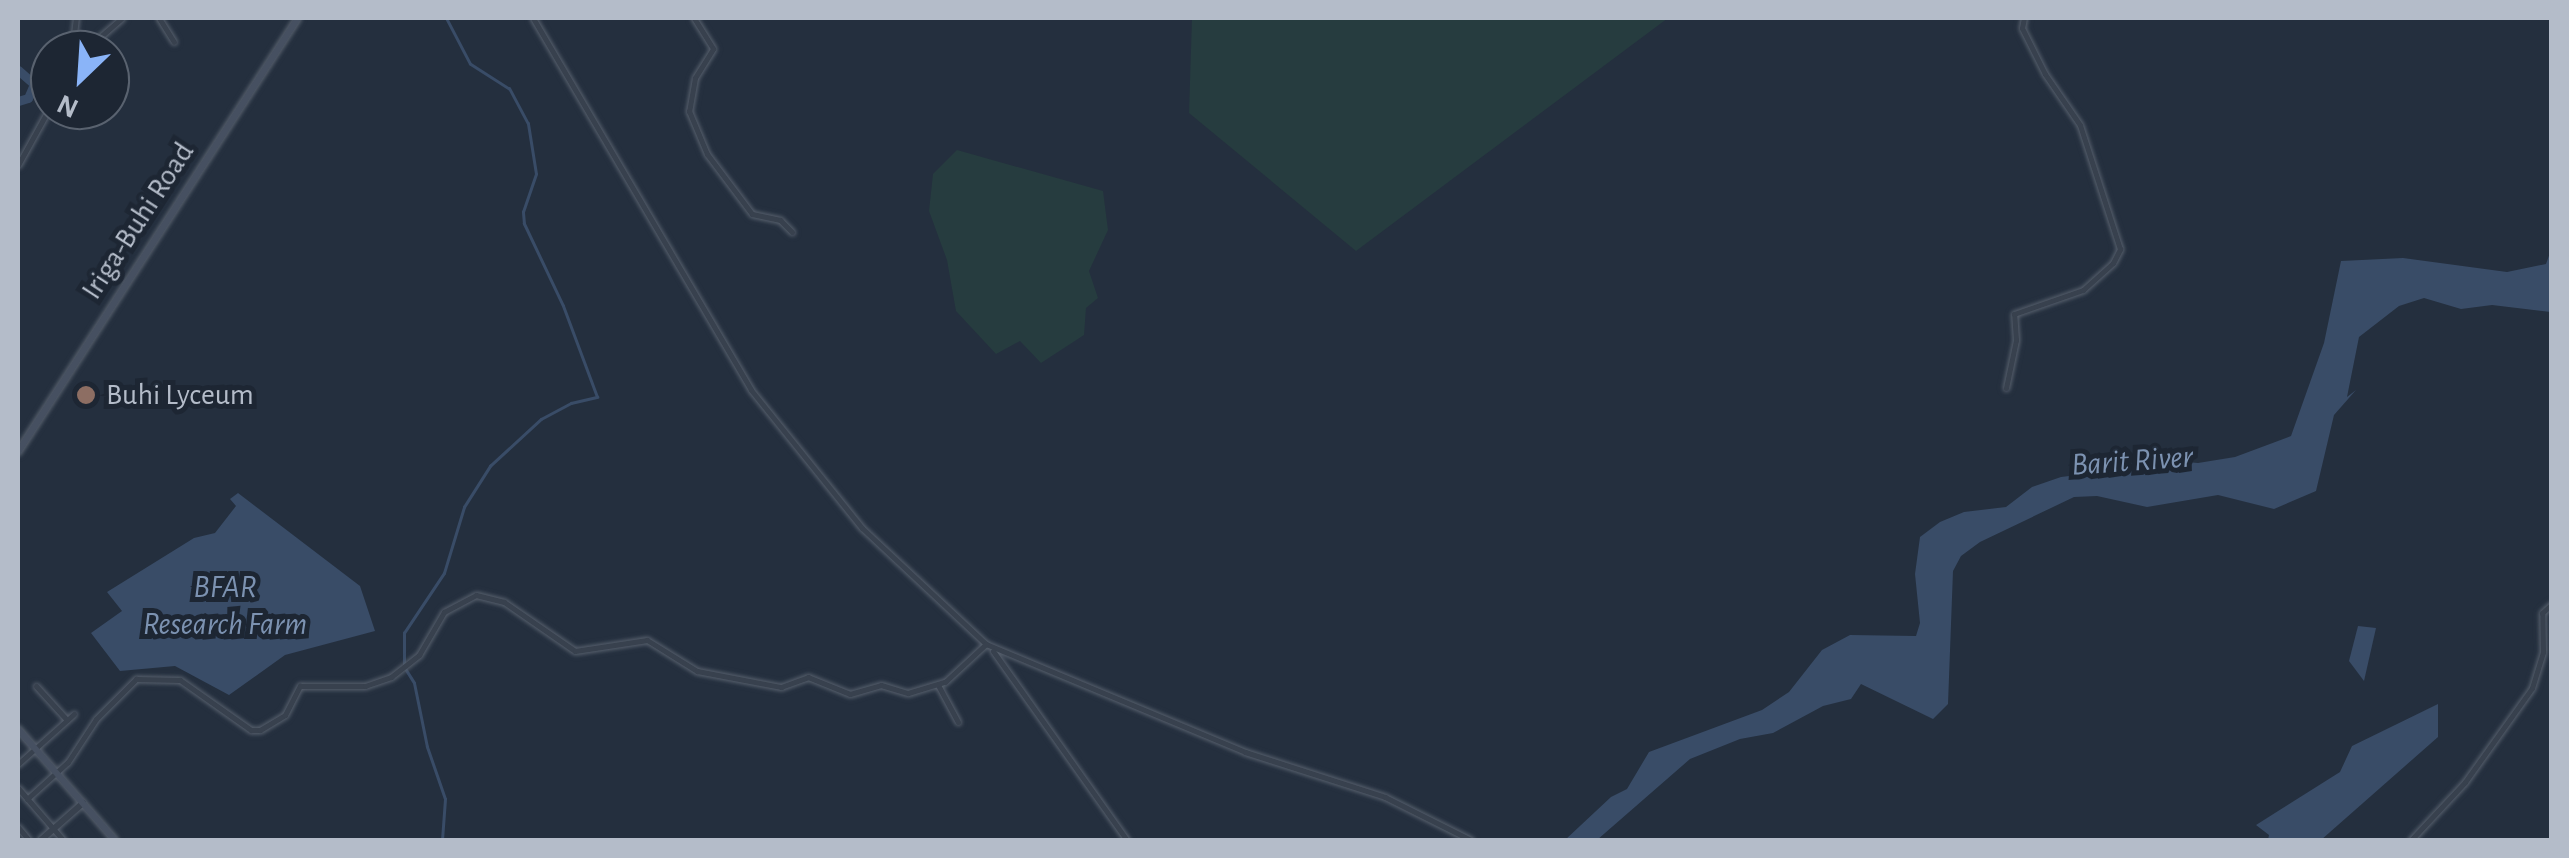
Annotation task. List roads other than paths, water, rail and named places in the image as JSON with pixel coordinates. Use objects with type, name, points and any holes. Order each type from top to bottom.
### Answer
[{"type":"main road","name":"Iriga-Buhi Road","points":[[18,452],[298,18]]},
{"type":"main road","points":[[18,729],[116,840]]},
{"type":"street","points":[[158,18],[174,42]]},
{"type":"street","points":[[534,18],[751,390],[862,528],[989,647],[1128,840]]},
{"type":"street","points":[[694,18],[712,48],[695,78],[689,111],[707,154],[752,214],[780,220],[792,232]]},
{"type":"street","points":[[2006,388],[2016,340],[2014,314],[2083,290],[2113,263],[2120,249],[2080,125],[2045,74],[2022,28],[2024,18]]},
{"type":"street","points":[[18,165],[37,130]]},
{"type":"street","points":[[27,798],[56,773],[96,718],[140,677],[180,680],[254,730],[285,715],[300,686],[368,685],[402,670],[444,612],[479,595],[504,602],[577,652],[617,641],[647,640],[694,670],[783,686],[805,676],[850,694],[881,685],[908,692],[938,684],[989,647]]},
{"type":"street","points":[[2411,840],[2465,782],[2532,688],[2543,652],[2542,613],[2552,604]]},
{"type":"street","points":[[989,647],[1245,752],[1385,797],[1471,840]]},
{"type":"street","points":[[938,684],[958,722]]},
{"type":"street","points":[[36,686],[68,720]]},
{"type":"street","points":[[18,764],[74,714]]},
{"type":"street","points":[[18,788],[63,840]]},
{"type":"street","points":[[41,840],[83,803]]},
{"type":"street","points":[[18,827],[29,840]]},
{"type":"street","points":[[100,840],[109,832]]},
{"type":"water","points":[[2551,250],[2551,312],[2492,305],[2461,309],[2424,298],[2399,306],[2359,337],[2347,397],[2356,390],[2334,415],[2316,491],[2274,509],[2218,495],[2147,507],[2097,496],[2074,497],[1980,542],[1961,556],[1953,571],[1948,704],[1933,719],[1861,684],[1851,699],[1823,706],[1773,733],[1740,739],[1690,759],[1597,840],[1565,840],[1611,797],[1627,789],[1649,752],[1762,710],[1789,692],[1822,650],[1850,635],[1916,636],[1920,623],[1915,574],[1920,537],[1940,522],[1964,512],[2006,507],[2032,487],[2061,477],[2134,468],[2151,459],[2198,463],[2235,457],[2291,436],[2324,343],[2341,261],[2403,258],[2507,272],[2546,264]]},
{"type":"water","name":"BFAR Research Farm","points":[[238,493],[360,586],[375,631],[285,655],[229,695],[175,666],[120,671],[91,633],[122,611],[107,592],[194,538],[215,533],[236,506],[230,499]]},
{"type":"water","points":[[2358,626],[2376,628],[2364,681],[2349,661]]},
{"type":"water","points":[[2438,704],[2438,737],[2321,840],[2268,840],[2269,835],[2256,825],[2340,772],[2352,746]]},
{"type":"waterway","points":[[442,840],[445,799],[427,747],[414,683],[404,667],[404,633],[444,573],[464,507],[490,466],[541,419],[571,403],[597,397],[563,306],[524,224],[523,212],[536,174],[528,124],[509,89],[470,64],[446,18]]},
{"type":"waterway","points":[[18,70],[34,84],[28,98],[18,101]]},
{"type":"place","name":"Buhi Lyceum","points":[[86,395]]},
{"type":"water label","name":"Barit River","points":[[2132,461]]}]
